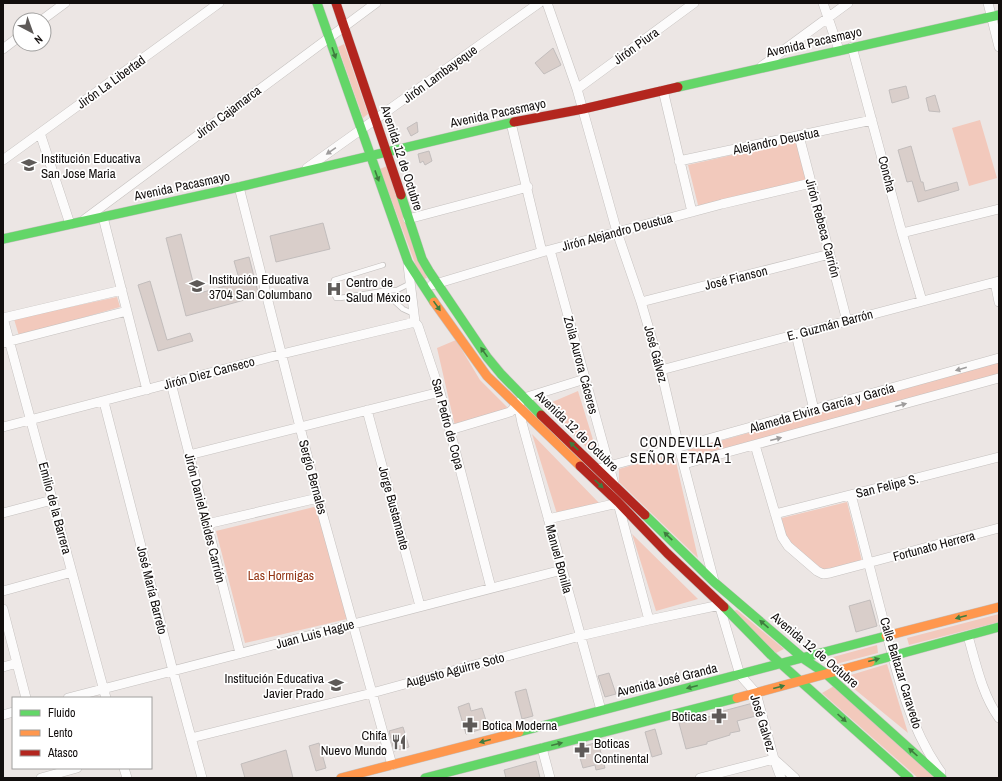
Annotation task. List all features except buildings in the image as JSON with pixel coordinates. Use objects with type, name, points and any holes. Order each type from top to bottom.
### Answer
[{"type":"main road","name":"Avenida 12 de Octubre","points":[[317,3],[328,38],[408,262],[424,288],[483,371],[782,665],[801,680],[909,778]]},
{"type":"main road","name":"Avenida 12 de Octubre","points":[[336,3],[422,259],[437,283],[501,374],[714,582],[804,658],[825,673],[942,778]]},
{"type":"main road","name":"Avenida Pacasmayo","points":[[3,239],[239,187],[511,123],[583,109],[995,15]]},
{"type":"main road","name":"Avenida José Granda","points":[[341,778],[601,710],[782,665],[999,607]]},
{"type":"main road","points":[[424,778],[756,693],[825,673],[999,628]]},
{"type":"street","points":[[52,13],[65,3]]},
{"type":"street","name":"Jirón La Libertad","points":[[3,160],[219,3]]},
{"type":"street","name":"Jirón Cajamarca","points":[[82,222],[376,3]]},
{"type":"street","name":"Jirón Lambayeque","points":[[302,172],[539,3]]},
{"type":"street","name":"José Gálvez","points":[[547,3],[577,89],[617,232],[642,302],[661,370],[719,604]]},
{"type":"street","name":"Jirón Piura","points":[[577,89],[694,3]]},
{"type":"street","points":[[823,3],[838,50]]},
{"type":"street","points":[[759,68],[848,3]]},
{"type":"street","points":[[988,3],[995,15],[999,46]]},
{"type":"street","points":[[3,49],[12,42]]},
{"type":"street","name":"Concha","points":[[852,47],[902,233],[922,301]]},
{"type":"street","points":[[663,90],[692,212]]},
{"type":"street","name":"Alejandro Deustua","points":[[679,161],[872,120]]},
{"type":"street","name":"Zoila Aurora Cáceres","points":[[511,123],[546,251],[585,379],[609,465],[649,620]]},
{"type":"street","points":[[40,133],[70,224]]},
{"type":"street","name":"Jirón Rebeca Carrión","points":[[799,136],[847,321]]},
{"type":"street","name":"Jirón Alejandro Deustua","points":[[424,288],[546,251],[692,212],[811,183]]},
{"type":"street","name":"Sergio Bernales","points":[[239,187],[318,498],[392,765]]},
{"type":"street","points":[[408,219],[528,187]]},
{"type":"street","points":[[902,233],[999,209]]},
{"type":"street","points":[[103,217],[148,390]]},
{"type":"street","name":"José Fianson","points":[[642,302],[830,254]]},
{"type":"street","name":"San Pedro de Copa","points":[[408,262],[415,318],[440,392],[491,588]]},
{"type":"street","points":[[997,281],[999,302]]},
{"type":"street","name":"E. Guzmán Barrón","points":[[661,370],[997,281]]},
{"type":"street","points":[[3,318],[122,290]]},
{"type":"street","points":[[6,342],[127,311]]},
{"type":"street","name":"Emilio de la Barrera","points":[[3,318],[6,342],[32,420],[52,500],[106,697]]},
{"type":"street","name":"Jirón Diez Canseco","points":[[3,428],[415,318]]},
{"type":"street","points":[[796,334],[814,410]]},
{"type":"street","name":"Alameda Elvira García y García","points":[[598,469],[999,358]]},
{"type":"street","name":"Alameda Elvira García y García","points":[[684,464],[999,378]]},
{"type":"street","points":[[450,430],[510,412],[518,407],[524,398],[585,379]]},
{"type":"street","name":"Jirón Daniel Alcides Carrión","points":[[171,383],[240,654]]},
{"type":"street","points":[[189,455],[440,392]]},
{"type":"street","name":"José María Barreto","points":[[104,402],[202,778]]},
{"type":"street","name":"Manuel Bonilla","points":[[518,407],[601,710]]},
{"type":"street","name":"Jorge Bustamante","points":[[367,410],[420,606]]},
{"type":"street","points":[[755,445],[782,537],[788,546],[817,571],[823,574],[869,563]]},
{"type":"street","name":"San Felipe S.","points":[[775,514],[999,457]]},
{"type":"street","name":"Calle Baltazar Caravedo","points":[[851,495],[892,656],[917,729],[931,757],[946,778]]},
{"type":"street","points":[[207,524],[318,498]]},
{"type":"street","points":[[3,513],[52,500]]},
{"type":"street","points":[[548,519],[618,503]]},
{"type":"street","name":"Fortunato Herrera","points":[[869,563],[999,528]]},
{"type":"street","name":"Juan Luis Hague","points":[[72,697],[562,570]]},
{"type":"street","points":[[3,591],[72,572]]},
{"type":"street","name":"Augusto Aguirre Soto","points":[[191,738],[372,693],[580,636],[719,604]]},
{"type":"street","name":"José Galvez","points":[[719,604],[740,675],[756,693],[774,759],[781,778]]},
{"type":"street","points":[[3,609],[26,697]]},
{"type":"street","points":[[968,636],[984,690],[996,708],[999,718]]},
{"type":"street","points":[[3,667],[17,663]]},
{"type":"street","points":[[542,748],[550,778]]},
{"type":"street","points":[[700,778],[774,759],[795,778]]},
{"type":"street","points":[[41,778],[72,769]]},
{"type":"lane","points":[[383,265],[334,280],[332,284],[336,298],[397,290],[411,284]]},
{"type":"lane","points":[[383,291],[403,310],[415,318]]},
{"type":"green space","points":[[344,44],[368,114],[363,118],[338,47]]},
{"type":"green space","points":[[980,120],[997,178],[969,186],[952,128]]},
{"type":"green space","points":[[798,140],[808,181],[699,209],[688,165]]},
{"type":"green space","points":[[387,166],[427,278],[424,279],[416,266],[380,169]]},
{"type":"green space","points":[[117,297],[120,307],[19,336],[14,319]]},
{"type":"green space","points":[[456,340],[480,380],[510,410],[455,426],[437,348]]},
{"type":"green space","points":[[999,362],[999,374],[692,458],[688,450]]},
{"type":"green space","points":[[578,391],[599,459],[543,406]]},
{"type":"green space","points":[[532,434],[601,505],[557,514]]},
{"type":"green space","points":[[674,453],[698,558],[619,482],[619,469]]},
{"type":"green space","points":[[847,502],[862,561],[829,570],[818,568],[786,539],[780,521],[782,518]]},
{"type":"green space","name":"Las Hormigas","points":[[318,506],[347,619],[245,643],[216,531]]},
{"type":"green space","points":[[632,534],[698,599],[656,611]]},
{"type":"green space","points":[[737,610],[784,649],[776,653],[733,611]]},
{"type":"green space","points":[[999,614],[999,622],[909,645],[907,638]]},
{"type":"green space","points":[[877,645],[878,653],[836,664],[833,657]]},
{"type":"green space","points":[[887,664],[908,733],[841,678]]},
{"type":"green space","points":[[834,686],[939,778],[918,778],[822,693]]},
{"type":"traffic: fast","points":[[317,3],[408,262],[434,302]]},
{"type":"traffic: fast","points":[[678,87],[999,15]]},
{"type":"traffic: fast","points":[[3,239],[239,187],[514,122]]},
{"type":"traffic: fast","points":[[401,195],[422,259],[429,271],[487,357],[501,374],[541,415]]},
{"type":"traffic: fast","points":[[645,515],[714,582],[804,659],[825,673],[942,778]]},
{"type":"traffic: fast","points":[[724,607],[771,655],[909,778]]},
{"type":"traffic: fast","points":[[870,662],[999,627]]},
{"type":"traffic: fast","points":[[519,732],[886,636]]},
{"type":"traffic: fast","points":[[425,778],[737,698]]},
{"type":"traffic: slow","points":[[434,302],[487,376],[580,466]]},
{"type":"traffic: slow","points":[[886,636],[999,607]]},
{"type":"traffic: slow","points":[[737,698],[870,662]]},
{"type":"traffic: slow","points":[[341,778],[519,732]]},
{"type":"traffic: jam","points":[[336,3],[401,195]]},
{"type":"traffic: jam","points":[[514,122],[583,109],[678,87]]},
{"type":"traffic: jam","points":[[541,415],[645,515]]},
{"type":"traffic: jam","points":[[580,466],[618,502],[667,553],[724,607]]},
{"type":"place","name":"Institución Educativa San Jose Maria","points":[[29,165]]},
{"type":"place","name":"Institución Educativa 3704 San Columbano","points":[[197,286]]},
{"type":"place","name":"Centro de Salud México","points":[[334,289]]},
{"type":"place","name":"Institución Educativa Javier Prado","points":[[336,685]]},
{"type":"place","name":"Boticas","points":[[719,716]]},
{"type":"place","name":"Botica Moderna","points":[[470,725]]},
{"type":"place","name":"Chifa Nuevo Mundo","points":[[399,742]]},
{"type":"place","name":"Boticas Continental","points":[[582,750]]},
{"type":"district","name":"CONDEVILLA SEÑOR ETAPA 1","points":[[681,450]]}]
